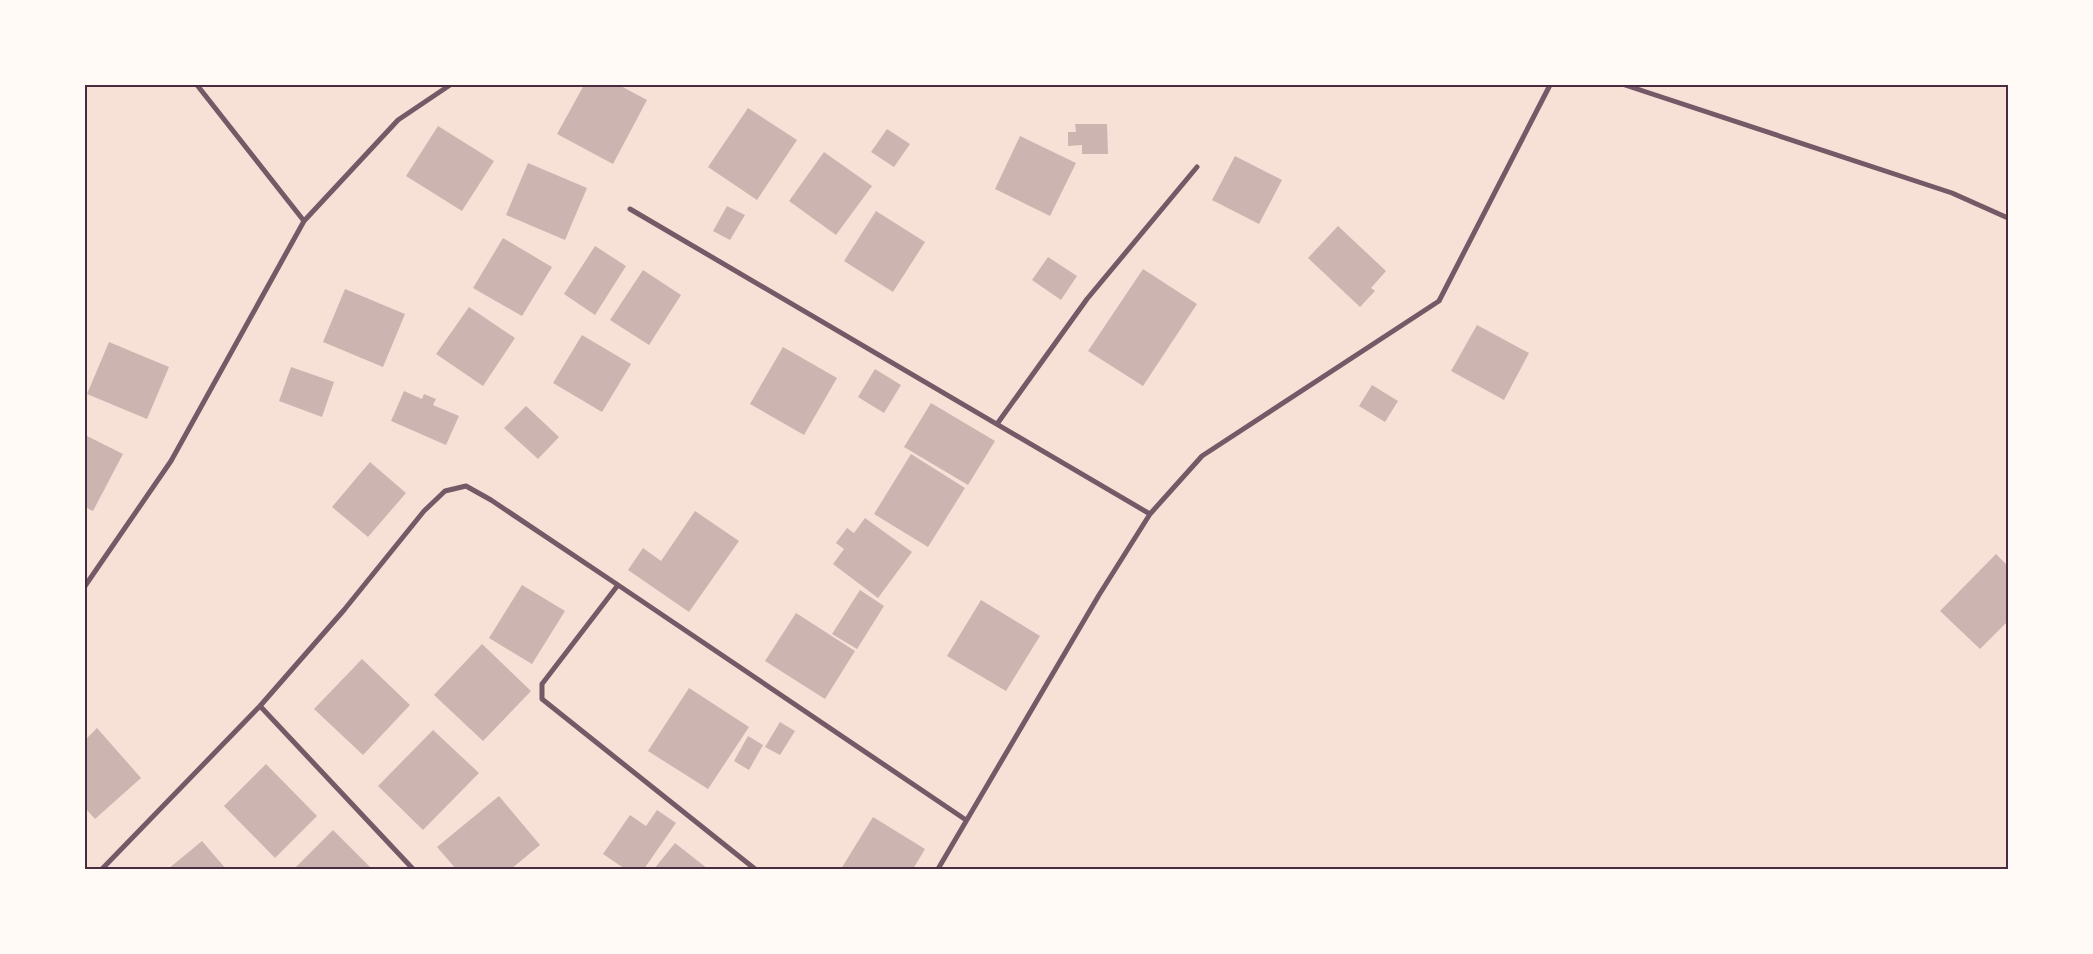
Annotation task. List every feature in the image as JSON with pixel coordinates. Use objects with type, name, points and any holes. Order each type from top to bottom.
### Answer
[{"type":"street","points":[[197,85],[304,221]]},
{"type":"street","points":[[85,586],[170,461],[304,221],[398,120],[450,85]]},
{"type":"street","points":[[938,869],[1099,595],[1150,514],[1202,456],[1439,301],[1550,85]]},
{"type":"street","points":[[1625,85],[1952,193],[2008,218]]},
{"type":"street","points":[[997,424],[1087,299],[1196,167]]},
{"type":"street","points":[[630,209],[1150,514]]},
{"type":"street","points":[[102,869],[260,706],[344,610],[424,511],[445,492],[466,486],[491,500],[966,820]]},
{"type":"street","points":[[618,585],[542,684],[542,699],[755,869]]},
{"type":"street","points":[[260,706],[413,869]]},
{"type":"building","points":[[584,85],[619,85],[647,100],[613,164],[557,134]]},
{"type":"building","points":[[748,108],[797,140],[757,200],[708,167]]},
{"type":"building","points":[[1075,124],[1107,124],[1108,154],[1082,154],[1082,145],[1068,146],[1068,132],[1076,132]]},
{"type":"building","points":[[438,126],[494,161],[462,211],[406,176]]},
{"type":"building","points":[[887,129],[910,144],[894,167],[871,152]]},
{"type":"building","points":[[1020,136],[1076,163],[1050,216],[995,189]]},
{"type":"building","points":[[824,152],[872,186],[836,235],[789,201]]},
{"type":"building","points":[[1235,156],[1282,180],[1259,224],[1212,200]]},
{"type":"building","points":[[528,163],[587,188],[565,240],[506,215]]},
{"type":"building","points":[[727,206],[745,215],[730,240],[713,231]]},
{"type":"building","points":[[876,211],[925,242],[893,292],[844,261]]},
{"type":"building","points":[[1338,226],[1386,271],[1371,288],[1375,291],[1360,307],[1308,258]]},
{"type":"building","points":[[503,238],[552,267],[522,316],[473,288]]},
{"type":"building","points":[[595,246],[626,266],[595,315],[564,294]]},
{"type":"building","points":[[1048,257],[1077,276],[1061,300],[1032,280]]},
{"type":"building","points":[[1143,269],[1197,304],[1143,386],[1088,351]]},
{"type":"building","points":[[643,270],[681,295],[649,345],[610,320]]},
{"type":"building","points":[[345,289],[405,314],[383,367],[323,342]]},
{"type":"building","points":[[469,307],[515,338],[483,386],[436,354]]},
{"type":"building","points":[[1477,325],[1529,353],[1504,400],[1451,371]]},
{"type":"building","points":[[582,335],[631,364],[602,412],[553,383]]},
{"type":"building","points":[[109,342],[169,367],[147,419],[87,394]]},
{"type":"building","points":[[783,347],[837,378],[804,435],[750,404]]},
{"type":"building","points":[[291,367],[334,382],[322,417],[279,401]]},
{"type":"building","points":[[875,369],[901,385],[884,413],[858,397]]},
{"type":"building","points":[[1372,385],[1398,401],[1385,422],[1359,406]]},
{"type":"building","points":[[404,391],[422,399],[424,394],[436,399],[433,405],[459,416],[446,445],[391,421]]},
{"type":"building","points":[[931,403],[995,441],[968,485],[904,447]]},
{"type":"building","points":[[526,406],[559,437],[538,459],[504,428]]},
{"type":"building","points":[[85,435],[123,454],[93,511],[85,507]]},
{"type":"building","points":[[911,454],[965,488],[928,547],[874,514]]},
{"type":"building","points":[[370,462],[406,493],[368,537],[332,507]]},
{"type":"building","points":[[695,511],[739,541],[689,612],[628,570],[643,548],[661,561]]},
{"type":"building","points":[[865,518],[912,552],[878,598],[833,564],[844,549],[836,543],[847,528],[854,533]]},
{"type":"building","points":[[1996,554],[2008,566],[2008,621],[1980,649],[1940,611]]},
{"type":"building","points":[[522,585],[565,611],[532,664],[489,638]]},
{"type":"building","points":[[860,590],[884,606],[857,649],[832,634]]},
{"type":"building","points":[[981,600],[1040,636],[1006,691],[947,656]]},
{"type":"building","points":[[796,613],[855,651],[825,699],[765,661]]},
{"type":"building","points":[[482,644],[531,691],[483,741],[434,695]]},
{"type":"building","points":[[362,659],[410,705],[363,755],[314,709]]},
{"type":"building","points":[[689,688],[749,727],[708,789],[648,751]]},
{"type":"building","points":[[780,722],[795,731],[780,755],[765,747]]},
{"type":"building","points":[[97,728],[141,778],[95,819],[85,808],[85,740]]},
{"type":"building","points":[[433,730],[479,773],[423,830],[378,786]]},
{"type":"building","points":[[748,736],[763,745],[749,770],[734,761]]},
{"type":"building","points":[[266,764],[317,816],[275,858],[224,806]]},
{"type":"building","points":[[499,796],[540,845],[511,869],[456,869],[437,847]]},
{"type":"building","points":[[657,810],[676,823],[644,869],[625,869],[603,854],[630,815],[646,826]]},
{"type":"building","points":[[873,817],[925,849],[913,869],[841,869]]},
{"type":"building","points":[[333,830],[372,869],[294,869]]},
{"type":"building","points":[[202,841],[226,869],[168,869],[179,860]]},
{"type":"building","points":[[675,843],[708,869],[654,869]]}]
